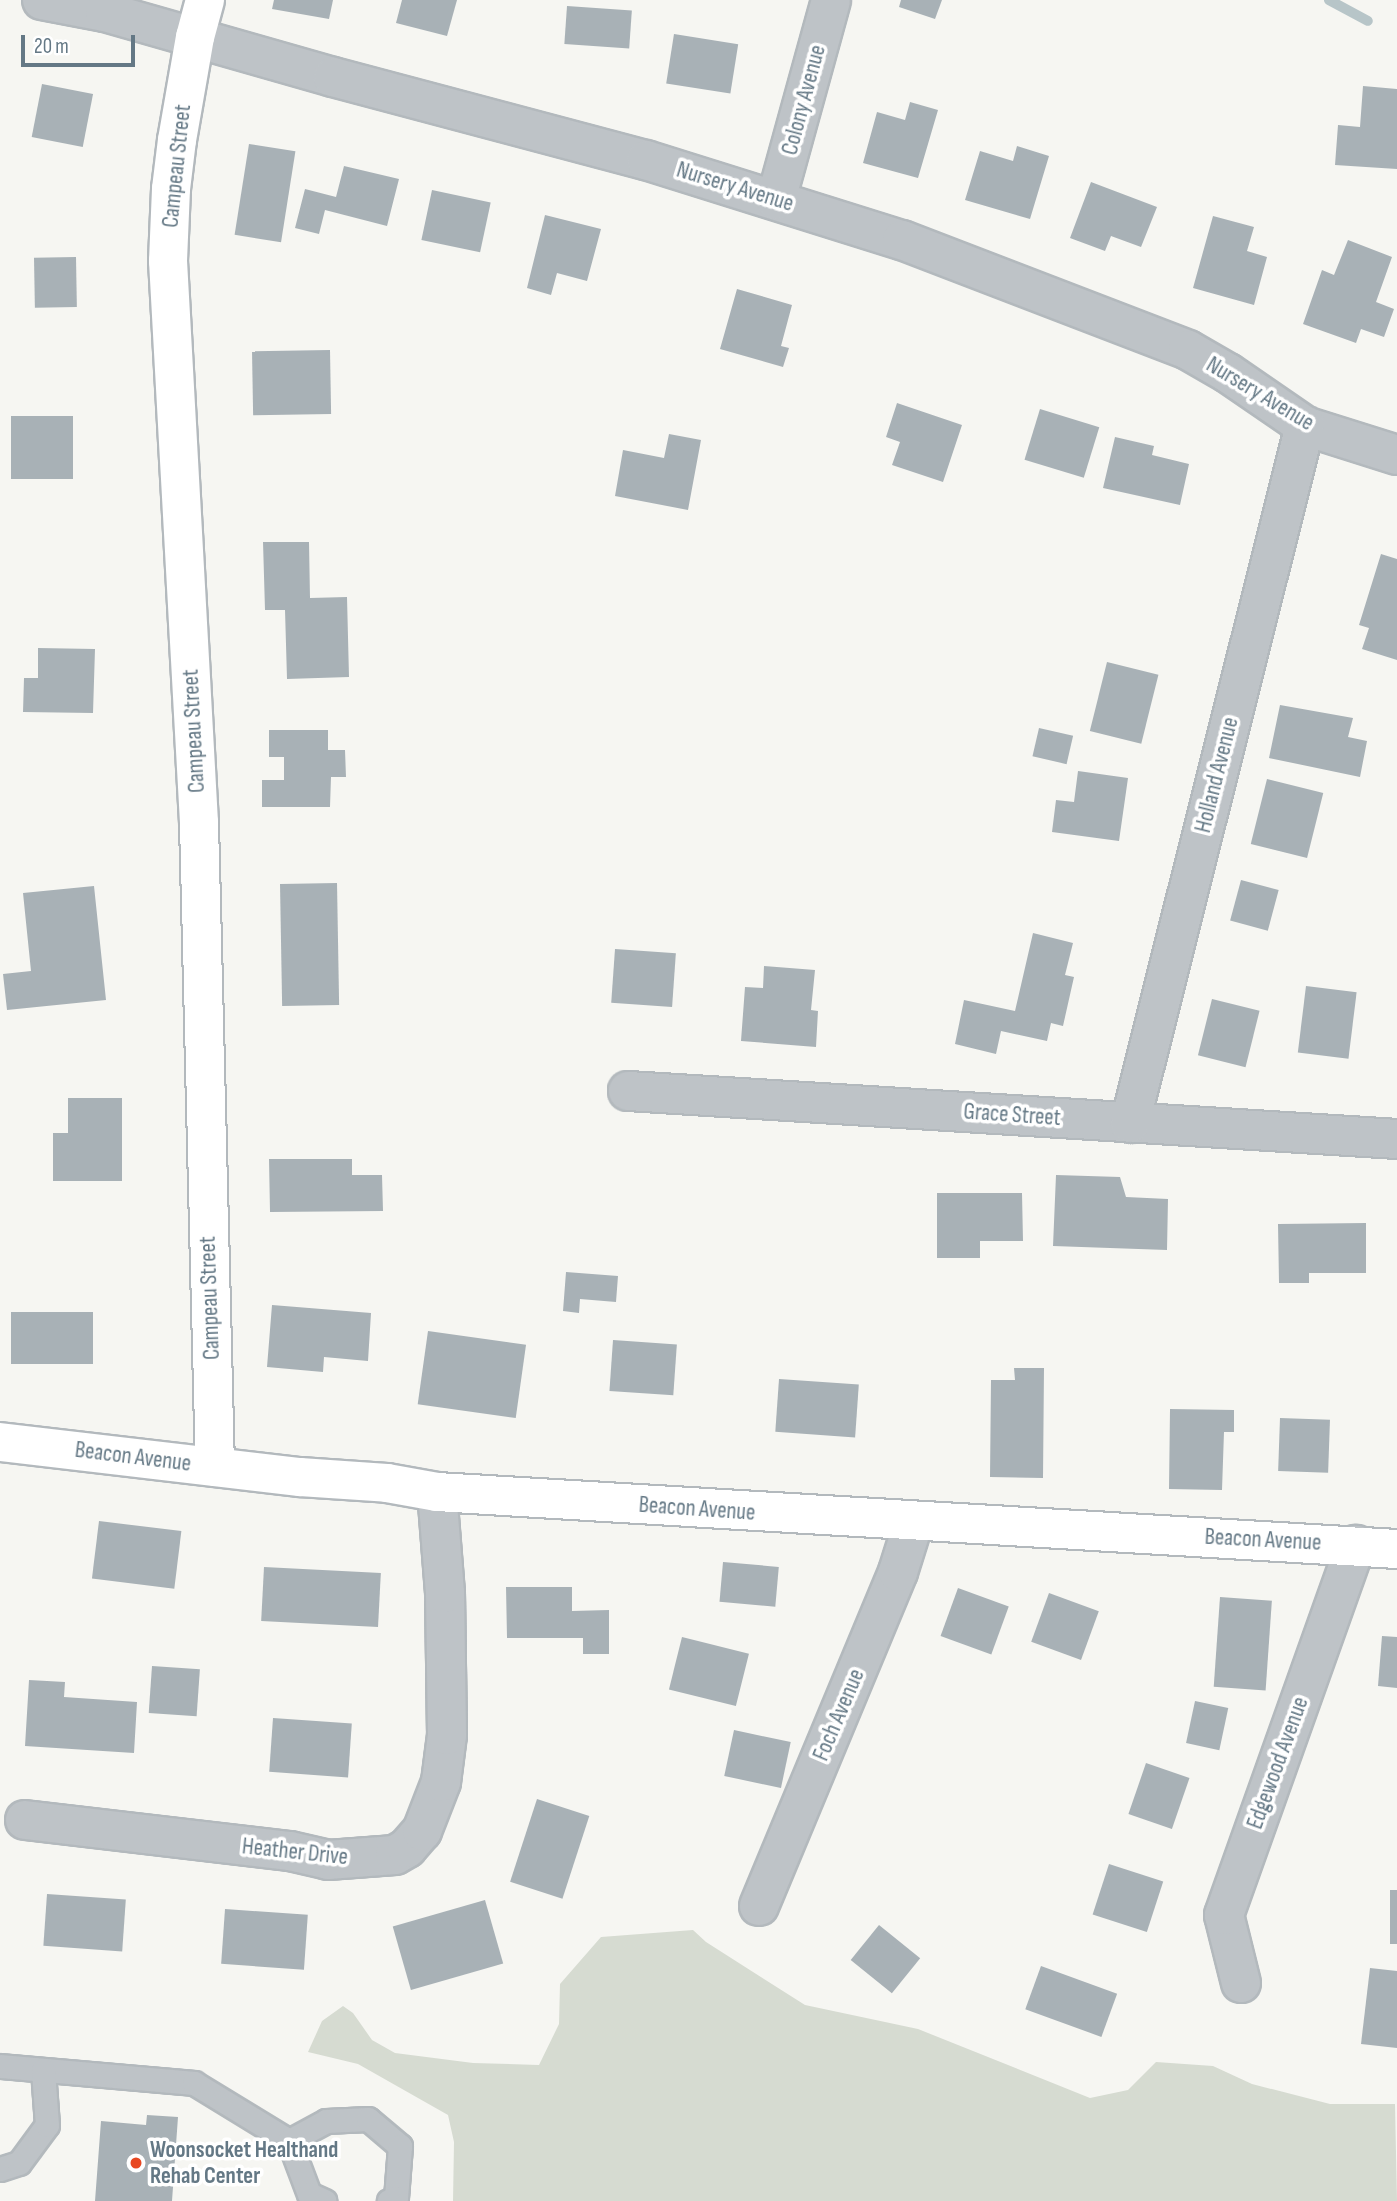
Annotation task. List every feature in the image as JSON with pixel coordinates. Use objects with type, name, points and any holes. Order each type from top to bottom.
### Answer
[{"type":"street","name":"Nursery Avenue","points":[[42,0],[105,12],[333,77],[646,160],[902,240],[1188,350],[1228,373],[1305,426],[1397,455]]},
{"type":"street","name":"Campeau Street","points":[[205,0],[195,37],[171,189],[168,261],[199,822],[215,1466]]},
{"type":"street","name":"Colony Avenue","points":[[776,200],[831,0]]},
{"type":"street","name":"Holland Avenue","points":[[1130,1123],[1305,426]]},
{"type":"street","name":"Grace Street","points":[[628,1091],[1397,1139]]},
{"type":"street","name":"Beacon Avenue","points":[[0,1442],[387,1483],[437,1492],[1397,1549]]},
{"type":"street","name":"Heather Drive","points":[[25,1821],[290,1851],[328,1860],[395,1855],[407,1848],[422,1831],[441,1782],[447,1735],[445,1592],[437,1492]]},
{"type":"street","name":"Foch Avenue","points":[[759,1906],[898,1572],[914,1521]]},
{"type":"street","name":"Edgewood Avenue","points":[[1241,1983],[1224,1915],[1356,1545]]},
{"type":"lane","points":[[0,2066],[194,2083],[289,2141],[309,2194],[325,2201]]},
{"type":"lane","points":[[0,2169],[19,2163],[47,2125],[43,2070]]},
{"type":"lane","points":[[289,2141],[326,2121],[368,2119],[400,2146],[396,2198],[389,2201]]},
{"type":"shaded area","points":[[693,1930],[706,1942],[805,2005],[918,2029],[1090,2098],[1128,2090],[1156,2062],[1213,2066],[1252,2084],[1330,2104],[1395,2104],[1397,2201],[453,2201],[454,2142],[448,2115],[358,2064],[308,2052],[322,2021],[343,2006],[353,2013],[372,2040],[395,2053],[473,2063],[539,2065],[559,2024],[560,1984],[601,1937]]},
{"type":"building","points":[[274,0],[333,0],[329,19],[272,9]]},
{"type":"building","points":[[402,0],[457,0],[447,36],[396,23]]},
{"type":"building","points":[[901,0],[942,0],[935,19],[899,7]]},
{"type":"building","points":[[567,6],[632,11],[629,48],[564,44]]},
{"type":"building","points":[[674,34],[738,44],[730,94],[666,83]]},
{"type":"building","points":[[42,84],[93,94],[83,147],[32,137]]},
{"type":"building","points":[[1363,86],[1397,89],[1397,169],[1335,165],[1338,125],[1360,127]]},
{"type":"building","points":[[910,102],[938,110],[918,178],[863,163],[877,112],[905,120]]},
{"type":"building","points":[[249,144],[295,151],[281,242],[235,235]]},
{"type":"building","points":[[1017,146],[1049,156],[1030,219],[965,200],[980,151],[1013,161]]},
{"type":"building","points":[[344,166],[399,179],[387,226],[325,210],[319,234],[295,228],[305,189],[336,197]]},
{"type":"building","points":[[1091,182],[1157,207],[1141,247],[1111,236],[1105,251],[1070,238]]},
{"type":"building","points":[[432,190],[491,202],[480,252],[421,240]]},
{"type":"building","points":[[545,215],[601,229],[587,281],[557,273],[551,295],[527,288]]},
{"type":"building","points":[[1213,216],[1254,227],[1247,251],[1267,257],[1254,305],[1193,288]]},
{"type":"building","points":[[1348,240],[1392,257],[1376,302],[1394,309],[1384,337],[1361,329],[1356,343],[1303,324],[1322,270],[1334,275]]},
{"type":"building","points":[[76,257],[77,307],[35,308],[34,258]]},
{"type":"building","points":[[737,289],[792,305],[781,346],[789,348],[783,367],[720,349]]},
{"type":"building","points":[[330,350],[331,414],[253,415],[252,351]]},
{"type":"building","points":[[897,403],[962,425],[943,482],[892,465],[900,442],[886,437]]},
{"type":"building","points":[[1040,409],[1099,427],[1084,478],[1025,460]]},
{"type":"building","points":[[11,416],[73,416],[73,479],[11,479]]},
{"type":"building","points":[[669,434],[701,440],[688,510],[615,496],[623,450],[664,458]]},
{"type":"building","points":[[1115,437],[1154,446],[1152,455],[1189,464],[1180,505],[1103,488]]},
{"type":"building","points":[[263,542],[309,542],[310,598],[347,597],[349,677],[287,679],[285,610],[265,610]]},
{"type":"building","points":[[1381,554],[1397,559],[1397,660],[1362,649],[1369,628],[1359,625]]},
{"type":"building","points":[[38,648],[95,649],[93,713],[23,712],[24,678],[38,678]]},
{"type":"building","points":[[1107,662],[1158,675],[1141,744],[1090,731]]},
{"type":"building","points":[[1280,705],[1353,718],[1348,737],[1367,741],[1360,777],[1269,758]]},
{"type":"building","points":[[1039,728],[1073,736],[1067,764],[1032,756]]},
{"type":"building","points":[[269,730],[328,730],[328,750],[345,750],[346,777],[331,777],[330,807],[262,807],[262,780],[284,780],[284,757],[269,757]]},
{"type":"building","points":[[1078,771],[1128,778],[1119,841],[1052,832],[1056,800],[1074,802]]},
{"type":"building","points":[[1267,779],[1323,793],[1307,858],[1251,844]]},
{"type":"building","points":[[1241,880],[1279,890],[1268,931],[1230,921]]},
{"type":"building","points":[[337,883],[339,1005],[282,1006],[280,884]]},
{"type":"building","points":[[94,886],[106,1000],[7,1010],[3,974],[31,971],[23,893]]},
{"type":"building","points":[[1033,933],[1073,943],[1065,975],[1074,977],[1063,1026],[1051,1023],[1047,1041],[1001,1031],[996,1054],[955,1044],[964,1000],[1015,1011]]},
{"type":"building","points":[[615,949],[676,953],[672,1007],[611,1003]]},
{"type":"building","points":[[764,966],[815,970],[811,1010],[818,1011],[816,1047],[741,1041],[745,987],[763,988]]},
{"type":"building","points":[[1306,986],[1357,992],[1348,1059],[1298,1053]]},
{"type":"building","points":[[1212,999],[1260,1011],[1246,1067],[1198,1055]]},
{"type":"building","points":[[68,1098],[122,1098],[122,1181],[53,1181],[53,1133],[68,1133]]},
{"type":"building","points":[[269,1159],[352,1159],[352,1175],[382,1175],[383,1211],[270,1212]]},
{"type":"building","points":[[1056,1175],[1120,1177],[1126,1197],[1168,1199],[1167,1250],[1053,1246]]},
{"type":"building","points":[[937,1193],[1022,1193],[1023,1241],[980,1241],[980,1258],[937,1258]]},
{"type":"building","points":[[1366,1223],[1366,1273],[1309,1273],[1309,1283],[1279,1283],[1278,1224]]},
{"type":"building","points":[[566,1272],[618,1276],[616,1302],[580,1299],[579,1313],[563,1311]]},
{"type":"building","points":[[272,1305],[371,1313],[368,1361],[324,1357],[323,1372],[267,1367]]},
{"type":"building","points":[[11,1312],[93,1312],[93,1364],[11,1364]]},
{"type":"building","points":[[428,1331],[526,1345],[516,1418],[418,1404]]},
{"type":"building","points":[[613,1340],[677,1344],[673,1395],[609,1391]]},
{"type":"building","points":[[1014,1368],[1044,1368],[1043,1478],[990,1477],[991,1380],[1015,1380]]},
{"type":"building","points":[[779,1379],[859,1385],[855,1437],[775,1432]]},
{"type":"building","points":[[1170,1409],[1234,1410],[1234,1432],[1224,1432],[1222,1490],[1169,1489]]},
{"type":"building","points":[[1280,1418],[1330,1420],[1328,1473],[1278,1471]]},
{"type":"building","points":[[99,1521],[181,1531],[174,1589],[92,1579]]},
{"type":"building","points":[[723,1562],[779,1567],[775,1607],[720,1602]]},
{"type":"building","points":[[264,1567],[381,1573],[378,1627],[261,1621]]},
{"type":"building","points":[[506,1587],[572,1587],[572,1611],[609,1610],[609,1654],[583,1654],[583,1638],[507,1638]]},
{"type":"building","points":[[958,1588],[1009,1606],[991,1654],[941,1636]]},
{"type":"building","points":[[1049,1593],[1099,1611],[1081,1660],[1031,1642]]},
{"type":"building","points":[[1220,1597],[1272,1601],[1266,1690],[1214,1687]]},
{"type":"building","points":[[1382,1636],[1397,1637],[1397,1688],[1378,1686]]},
{"type":"building","points":[[682,1637],[749,1654],[736,1706],[669,1689]]},
{"type":"building","points":[[152,1666],[200,1669],[197,1716],[149,1713]]},
{"type":"building","points":[[29,1680],[65,1682],[64,1697],[137,1702],[134,1753],[25,1746]]},
{"type":"building","points":[[1195,1701],[1228,1708],[1219,1750],[1186,1743]]},
{"type":"building","points":[[273,1718],[352,1724],[348,1777],[269,1772]]},
{"type":"building","points":[[734,1730],[791,1742],[781,1788],[724,1776]]},
{"type":"building","points":[[1146,1763],[1189,1778],[1172,1829],[1128,1814]]},
{"type":"building","points":[[537,1799],[589,1816],[562,1899],[510,1882]]},
{"type":"building","points":[[1109,1864],[1163,1882],[1147,1932],[1093,1914]]},
{"type":"building","points":[[1390,1890],[1397,1890],[1397,1944],[1390,1944]]},
{"type":"building","points":[[47,1894],[126,1900],[122,1951],[43,1946]]},
{"type":"building","points":[[485,1900],[503,1963],[411,1990],[393,1926]]},
{"type":"building","points":[[225,1909],[308,1915],[304,1970],[221,1964]]},
{"type":"building","points":[[879,1925],[920,1958],[892,1993],[851,1960]]},
{"type":"building","points":[[1041,1966],[1117,1994],[1101,2037],[1025,2009]]},
{"type":"building","points":[[1370,1968],[1397,1971],[1397,2048],[1361,2044]]},
{"type":"building","name":"Woonsocket Healthand Rehab Center","points":[[147,2115],[178,2117],[172,2201],[95,2201],[101,2121],[146,2125]]},
{"type":"waterway","points":[[1329,0],[1368,21]]},
{"type":"place","name":"Woonsocket Healthand Rehab Center","points":[[136,2163]]}]
